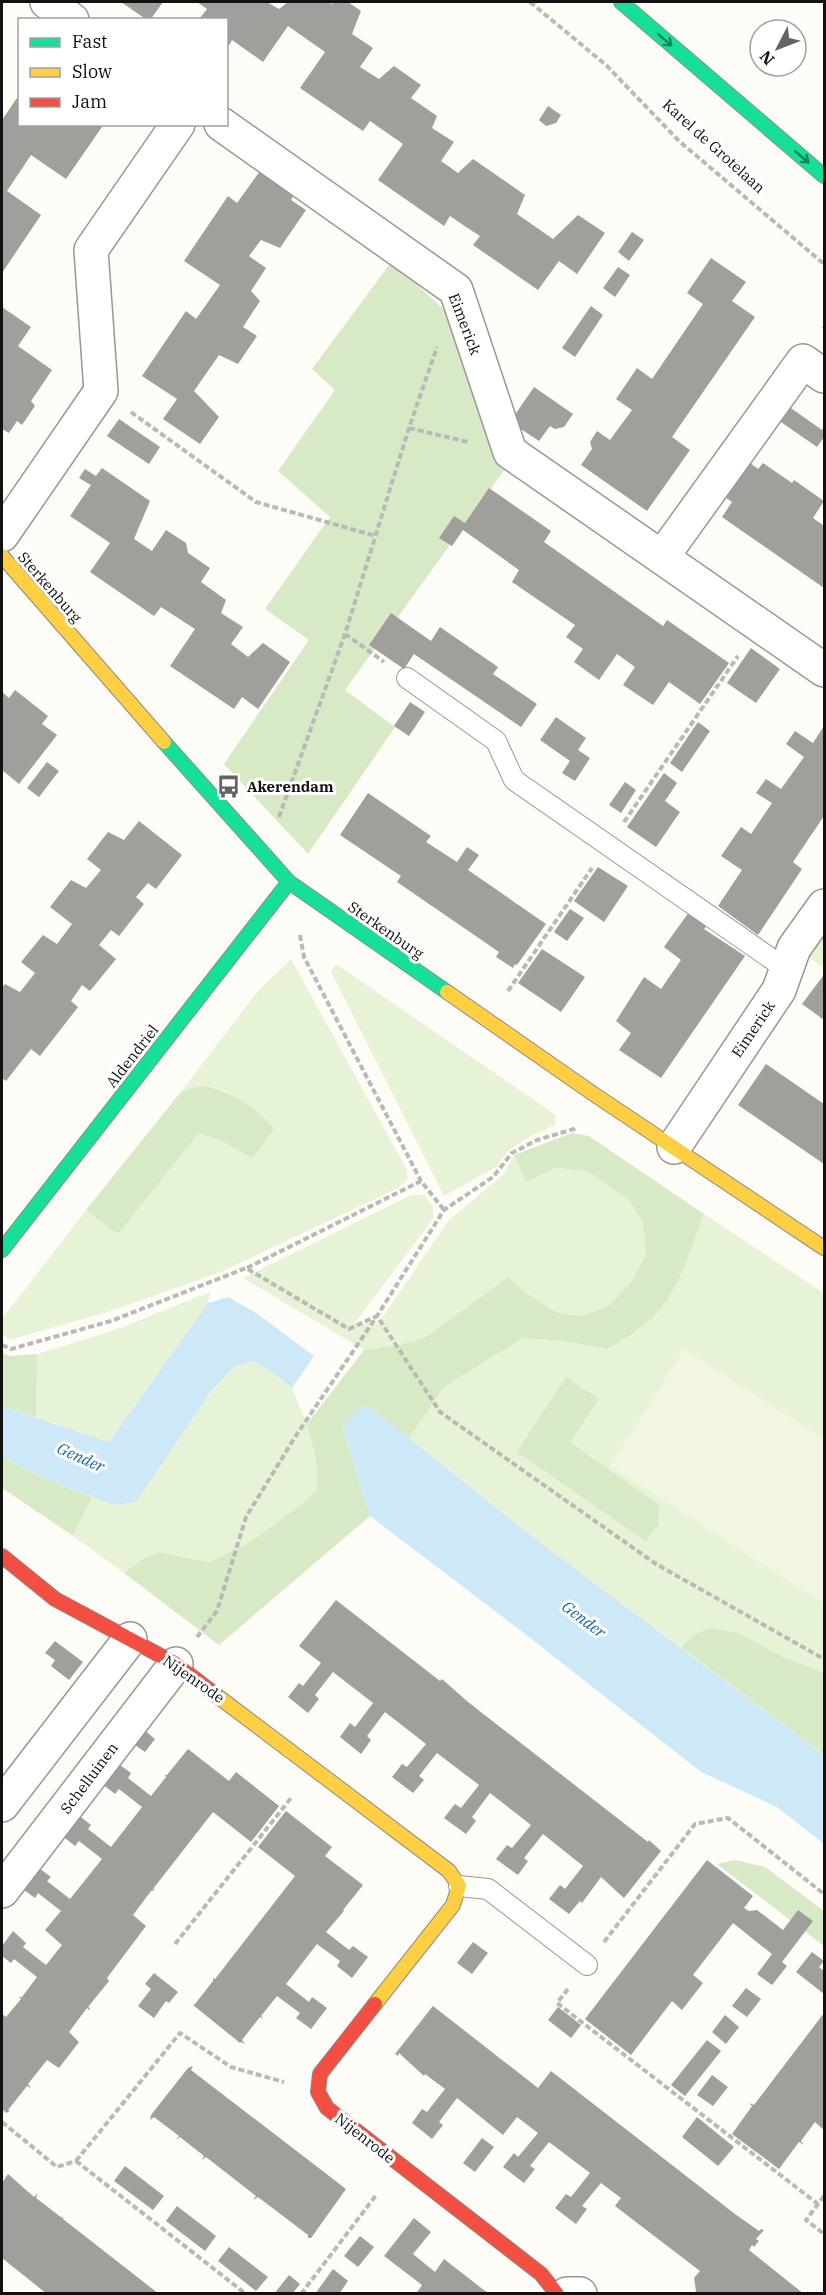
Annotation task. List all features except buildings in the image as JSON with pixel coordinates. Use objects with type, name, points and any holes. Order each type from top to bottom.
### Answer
[{"type":"street","points":[[47,2],[69,18]]},
{"type":"street","points":[[621,2],[825,176]]},
{"type":"street","points":[[2,535],[101,391],[91,250],[177,126]]},
{"type":"street","name":"Eimerick","points":[[224,126],[456,290],[510,452]]},
{"type":"street","points":[[663,557],[803,361],[825,376]]},
{"type":"street","points":[[510,452],[825,670]]},
{"type":"street","name":"Sterkenburg","points":[[2,556],[180,761],[289,882],[595,1095],[825,1248]]},
{"type":"street","name":"Aldendriel","points":[[2,1250],[289,882]]},
{"type":"street","name":"Eimerick","points":[[674,1148],[779,990],[794,948],[825,906]]},
{"type":"street","name":"Nijenrode","points":[[2,1556],[55,1599],[176,1664],[449,1871],[459,1886]]},
{"type":"street","points":[[2,1805],[130,1639]]},
{"type":"street","name":"Schelluinen","points":[[2,1891],[176,1664]]},
{"type":"street","points":[[318,2092],[320,2074],[453,1905],[459,1886]]},
{"type":"street","name":"Nijenrode","points":[[318,2092],[327,2108],[541,2274],[557,2294]]},
{"type":"street","points":[[567,2294],[580,2294]]},
{"type":"lane","points":[[407,678],[496,741],[514,780],[786,969]]},
{"type":"lane","points":[[459,1886],[488,1889],[587,1965]]},
{"type":"path","name":"Karel de Grotelaan","points":[[530,2],[606,65],[678,141],[825,264]]},
{"type":"path","points":[[265,855],[345,634],[438,343]]},
{"type":"path","points":[[101,391],[256,502],[376,536]]},
{"type":"path","points":[[409,428],[510,452]]},
{"type":"path","points":[[345,634],[407,678]]},
{"type":"path","points":[[289,882],[304,957],[421,1181],[444,1210]]},
{"type":"path","points":[[176,1664],[217,1611],[246,1517],[295,1437],[377,1316],[444,1210],[493,1177],[512,1153],[537,1140],[574,1129],[595,1095]]},
{"type":"path","points":[[2,1345],[11,1349],[111,1321],[246,1268],[421,1181]]},
{"type":"path","points":[[246,1268],[350,1329],[377,1316]]},
{"type":"path","points":[[377,1316],[440,1413],[656,1564],[825,1659]]},
{"type":"path","points":[[175,1944],[291,1798],[298,1804]]},
{"type":"path","points":[[818,2204],[557,2003],[695,1824],[728,1818],[825,1893]]},
{"type":"path","points":[[2,2122],[57,2167],[76,2161],[180,2033],[231,2067],[318,2092]]},
{"type":"path","points":[[283,2081],[290,2072]]},
{"type":"path","points":[[76,2161],[246,2294]]},
{"type":"path","points":[[301,2294],[399,2165]]},
{"type":"path","points":[[825,2196],[806,2220],[825,2235]]},
{"type":"green space","points":[[392,261],[458,323],[505,469],[345,690],[395,727],[308,854],[224,764],[309,640],[265,609],[330,517],[278,471],[335,390],[312,369]]},
{"type":"green space","points":[[824,935],[824,968],[808,957]]},
{"type":"green space","points":[[291,959],[406,1168],[408,1179],[398,1188],[221,1272],[111,1311],[10,1340],[2,1334],[2,1319],[86,1210],[119,1233],[199,1133],[223,1142],[251,1159],[229,1092],[204,1087],[180,1093],[258,991]]},
{"type":"green space","points":[[336,964],[556,1115],[555,1125],[534,1134],[509,1150],[496,1167],[444,1196],[331,972]]},
{"type":"green space","points":[[207,1086],[244,1102],[274,1129],[252,1159],[223,1142],[199,1133],[118,1234],[86,1210],[180,1093]]},
{"type":"green space","points":[[572,1133],[589,1136],[704,1214],[681,1274],[669,1297],[650,1319],[607,1349],[565,1341],[523,1338],[444,1387],[409,1438],[368,1406],[343,1428],[370,1516],[219,1645],[124,1573],[140,1561],[159,1552],[210,1562],[247,1544],[302,1504],[317,1489],[316,1459],[307,1424],[364,1350],[404,1344],[426,1337],[508,1277],[525,1292],[558,1313],[583,1316],[609,1305],[631,1282],[646,1254],[643,1223],[629,1200],[587,1171],[555,1168],[526,1182],[514,1155]]},
{"type":"green space","points":[[514,1155],[526,1182],[555,1168],[587,1171],[629,1200],[643,1223],[646,1254],[631,1282],[609,1305],[583,1316],[558,1313],[525,1292],[508,1277],[426,1337],[404,1344],[364,1350],[243,1278],[411,1195],[424,1195],[433,1207],[433,1219],[354,1324],[378,1324],[449,1220],[504,1174]]},
{"type":"green space","points":[[704,1214],[824,1293],[824,1673],[784,1657],[736,1632],[711,1628],[695,1634],[681,1647],[524,1530],[409,1438],[444,1387],[523,1338],[565,1341],[637,1331],[662,1307],[681,1273]],"holes":[[[599,1399],[570,1442],[645,1541],[517,1452]]]},
{"type":"green space","points":[[210,1292],[208,1303],[109,1442],[36,1417],[37,1354],[115,1330]]},
{"type":"green space","points":[[684,1349],[824,1439],[824,1604],[610,1466]]},
{"type":"green space","points":[[2,1352],[9,1356],[37,1354],[36,1417],[2,1406]]},
{"type":"green space","points":[[251,1361],[270,1371],[292,1388],[307,1424],[316,1459],[317,1489],[302,1504],[247,1544],[210,1562],[179,1555],[140,1561],[124,1573],[73,1536],[92,1497],[113,1505],[235,1366]]},
{"type":"green space","points":[[566,1377],[599,1399],[570,1442],[659,1505],[658,1526],[645,1541],[517,1452]]},
{"type":"green space","points":[[2,1456],[28,1471],[92,1497],[73,1536],[2,1488]]},
{"type":"green space","points":[[711,1628],[736,1632],[784,1657],[824,1673],[824,1755],[681,1647],[695,1634]]},
{"type":"green space","points":[[735,1860],[765,1867],[824,1911],[824,1946],[717,1864]]},
{"type":"water","name":"Gender","points":[[228,1297],[258,1314],[314,1356],[292,1388],[252,1361],[235,1366],[210,1393],[136,1502],[113,1505],[28,1471],[2,1456],[2,1406],[109,1442],[208,1303]]},
{"type":"water","name":"Gender","points":[[368,1405],[524,1530],[824,1755],[824,1844],[777,1807],[701,1772],[370,1516],[343,1428],[357,1408]]},
{"type":"traffic: fast","points":[[621,2],[824,176]]},
{"type":"traffic: fast","points":[[164,742],[289,882],[447,992]]},
{"type":"traffic: fast","points":[[2,1250],[289,882]]},
{"type":"traffic: slow","points":[[2,556],[164,742]]},
{"type":"traffic: slow","points":[[447,992],[595,1095],[824,1248]]},
{"type":"traffic: slow","points":[[216,1695],[449,1871],[459,1886],[453,1905],[375,2004]]},
{"type":"traffic: jam","points":[[2,1556],[55,1599],[176,1664],[216,1695]]},
{"type":"traffic: jam","points":[[375,2004],[320,2074],[318,2092],[327,2108],[541,2274],[557,2294]]},
{"type":"place","name":"Akerendam","points":[[229,786]]}]
